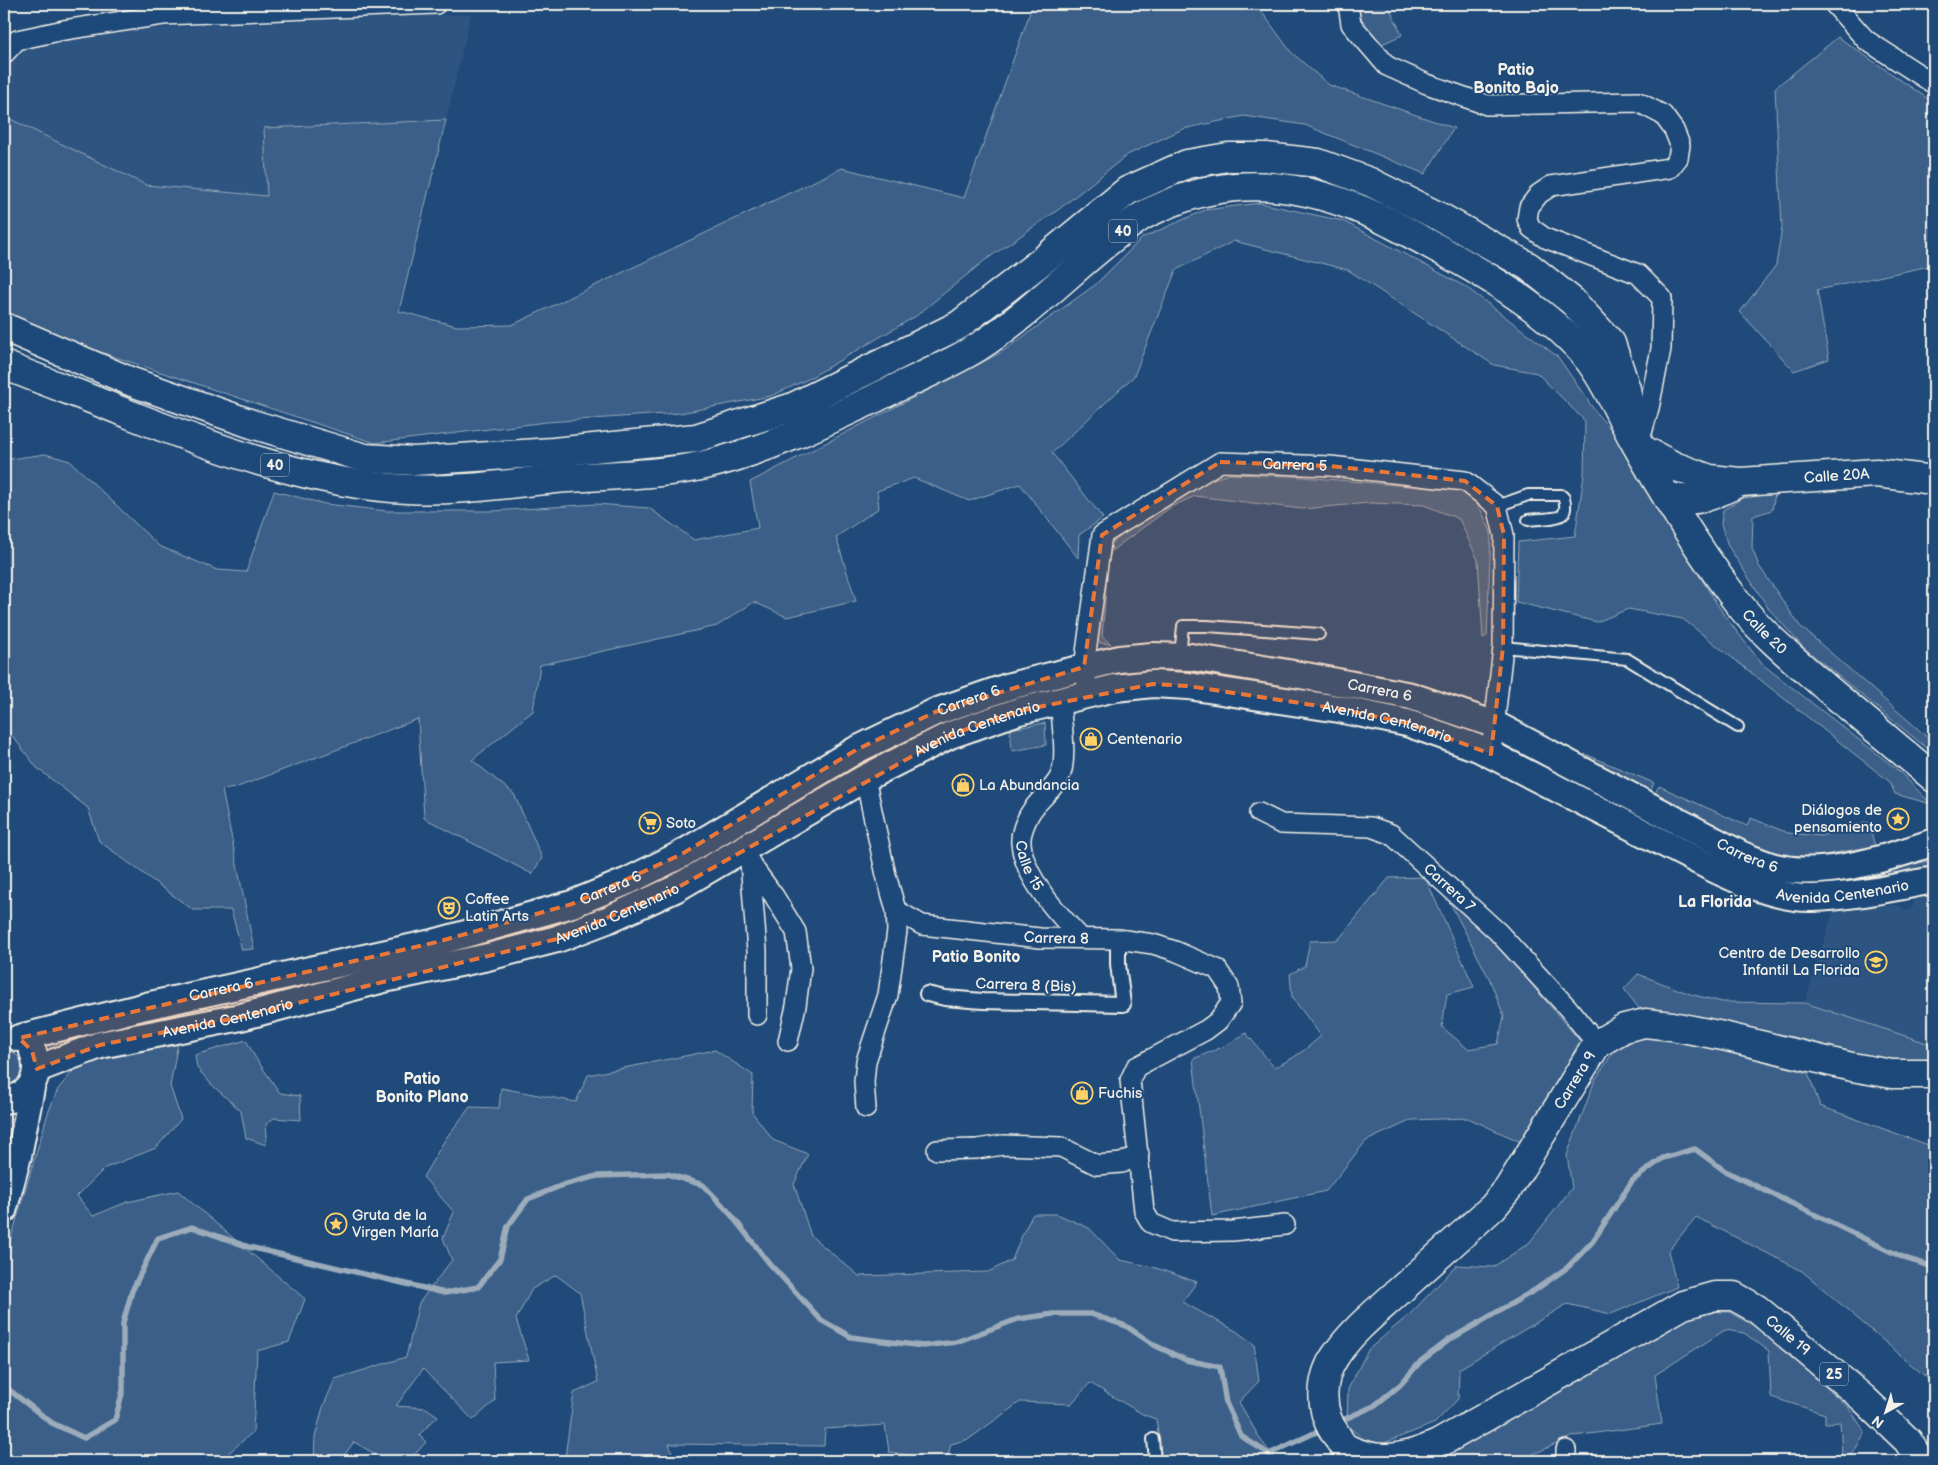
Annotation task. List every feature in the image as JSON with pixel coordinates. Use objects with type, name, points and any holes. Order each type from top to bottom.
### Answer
[{"type":"main road","points":[[4,327],[132,382],[252,424],[365,458],[414,461],[553,452],[696,438],[793,406],[959,325],[1044,260],[1127,191],[1187,164],[1228,157],[1266,157],[1318,163],[1370,182],[1478,237],[1528,266],[1572,302],[1611,343],[1626,389],[1638,447],[1690,473],[1710,479],[1740,482]]},
{"type":"main road","name":"40","points":[[4,365],[160,427],[242,456],[316,475],[362,484],[404,489],[490,487],[701,466],[751,452],[793,437],[977,348],[1044,297],[1144,214],[1194,193],[1230,187],[1271,186],[1313,193],[1346,202],[1432,246],[1503,288],[1556,325],[1586,357],[1608,388],[1638,447]]},
{"type":"main road","name":"Calle 20","points":[[1638,447],[1694,540],[1740,605],[1773,642],[1934,778]]},
{"type":"main road","name":"Calle 20A","points":[[1740,482],[1876,473],[1934,480]]},
{"type":"main road","points":[[1667,496],[1682,500],[1698,500],[1740,482]]},
{"type":"main road","name":"Carrera 6","points":[[11,1036],[437,942],[572,904],[628,881],[680,855],[856,750],[935,712],[1010,686],[1119,659],[1152,656],[1191,657],[1411,696],[1496,725],[1742,855],[1775,867],[1803,870],[1861,865],[1934,842]]},
{"type":"main road","name":"Avenida Centenario","points":[[4,1100],[20,1096],[35,1076],[100,1045],[241,1017],[384,979],[488,957],[557,939],[607,920],[746,856],[866,778],[950,735],[1019,710],[1088,694],[1153,684],[1188,686],[1339,709],[1407,723],[1478,748],[1708,866],[1743,883],[1778,894],[1812,898],[1854,894],[1934,880]]},
{"type":"main road","name":"Carrera 9","points":[[1414,1454],[1393,1461],[1370,1460],[1345,1448],[1329,1426],[1322,1399],[1326,1376],[1335,1355],[1362,1325],[1493,1207],[1508,1189],[1597,1044],[1624,1028],[1644,1023],[1724,1036],[1852,1067],[1892,1074],[1934,1074]]},
{"type":"main road","points":[[11,1036],[32,1051],[35,1076]]},
{"type":"main road","name":"Calle 19","points":[[1414,1454],[1438,1444],[1683,1305],[1715,1296],[1734,1296],[1757,1309],[1863,1398],[1913,1455]]},
{"type":"street","points":[[4,54],[17,40],[64,30],[163,14],[436,4]]},
{"type":"street","points":[[1348,4],[1351,24],[1387,66],[1427,84],[1487,105],[1638,102],[1663,115],[1674,130],[1680,145],[1678,158],[1670,168],[1551,186],[1539,194],[1528,207],[1527,219],[1531,228],[1545,238],[1638,274],[1662,298],[1662,349],[1638,447]]},
{"type":"street","points":[[1834,4],[1866,40],[1934,84]]},
{"type":"street","name":"Carrera 5","points":[[1084,667],[1102,535],[1220,462],[1330,466],[1465,480],[1497,506]]},
{"type":"street","points":[[1491,754],[1496,725],[1503,648],[1504,535],[1497,506]]},
{"type":"street","points":[[1084,667],[1088,694]]},
{"type":"street","name":"Calle 15","points":[[1060,700],[1063,757],[1060,775],[1049,792],[1031,812],[1023,829],[1021,843],[1025,860],[1034,880],[1055,911],[1081,938]]},
{"type":"street","points":[[866,778],[886,875],[896,910],[897,931],[888,995],[866,1061],[864,1082],[866,1108]]},
{"type":"street","name":"Carrera 7","points":[[1259,813],[1281,824],[1371,827],[1391,834],[1498,932],[1567,1007],[1597,1044]]},
{"type":"street","points":[[746,856],[750,876],[757,951],[758,1015]]},
{"type":"street","points":[[746,856],[796,932],[801,968],[796,1006],[788,1041]]},
{"type":"street","name":"Carrera 8","points":[[896,910],[922,925],[1040,938],[1118,939],[1153,944],[1217,968],[1230,987],[1231,1003],[1218,1021],[1136,1067],[1130,1080],[1139,1154]]},
{"type":"street","name":"Carrera 8 (Bis)","points":[[927,994],[945,998],[983,1001],[1123,1004],[1118,964],[1118,939]]},
{"type":"street","points":[[4,1211],[19,1156],[35,1076]]},
{"type":"street","points":[[936,1150],[977,1149],[1003,1145],[1061,1147],[1096,1165],[1122,1163],[1139,1154],[1144,1211],[1151,1223],[1172,1232],[1233,1230],[1285,1225]]},
{"type":"lane","points":[[1497,506],[1528,495],[1560,494],[1564,498],[1565,511],[1563,514],[1557,517],[1528,520]]},
{"type":"lane","points":[[1180,657],[1183,626],[1319,634]]},
{"type":"lane","points":[[1503,648],[1627,659],[1738,726]]},
{"type":"lane","points":[[1153,1439],[1155,1461]]},
{"type":"highlighted area","points":[[1220,462],[1330,466],[1465,481],[1497,506],[1504,535],[1503,647],[1491,754],[1407,723],[1339,709],[1188,686],[1153,684],[1019,711],[950,735],[675,889],[557,939],[241,1017],[100,1045],[37,1069],[32,1051],[19,1038],[437,942],[572,904],[680,855],[856,750],[935,712],[1084,667],[1102,535]]},
{"type":"shaded area","points":[[1033,4],[1256,4],[1291,52],[1329,85],[1454,128],[1425,174],[1305,125],[1244,116],[1183,129],[1127,155],[1058,210],[984,261],[916,316],[806,380],[771,396],[680,413],[547,422],[375,443],[76,344],[4,311],[4,116],[146,185],[267,196],[264,128],[446,120],[399,311],[457,326],[512,325],[842,168],[964,198]]},
{"type":"shaded area","points":[[1355,4],[1388,4],[1402,35],[1375,47]]},
{"type":"shaded area","points":[[471,14],[446,120],[265,128],[267,196],[146,185],[4,116],[4,66],[34,43],[153,28]]},
{"type":"shaded area","points":[[1838,37],[1934,103],[1934,265],[1817,290],[1829,359],[1794,371],[1740,312],[1776,265],[1782,227],[1775,88]]},
{"type":"shaded area","points":[[1260,203],[1343,221],[1466,287],[1558,357],[1597,414],[1624,444],[1682,548],[1724,615],[1762,664],[1899,771],[1931,804],[1895,794],[1890,782],[1683,619],[1628,609],[1597,622],[1516,602],[1518,542],[1575,536],[1584,475],[1585,421],[1537,373],[1494,365],[1348,270],[1234,241],[1176,270],[1134,376],[1052,453],[1103,518],[1079,535],[1078,558],[1020,484],[969,501],[914,478],[877,491],[879,508],[836,537],[856,601],[787,617],[754,602],[717,626],[540,665],[533,711],[472,760],[514,794],[542,858],[532,874],[424,818],[418,719],[235,788],[222,790],[254,949],[242,950],[231,910],[193,910],[99,841],[88,808],[37,768],[4,725],[4,460],[45,454],[70,461],[159,546],[217,570],[246,572],[274,491],[325,504],[387,511],[494,511],[596,504],[649,508],[694,540],[758,528],[750,482],[1002,352],[1095,285],[1142,238],[1205,210]]},
{"type":"shaded area","points":[[1230,474],[1291,476],[1455,490],[1470,495],[1482,512],[1491,532],[1487,636],[1483,638],[1478,560],[1459,519],[1424,505],[1370,503],[1302,509],[1195,496],[1171,507],[1111,551],[1108,564],[1102,637],[1111,644],[1100,643],[1096,637],[1109,545],[1175,495],[1199,483]]},
{"type":"shaded area","points":[[1775,494],[1772,510],[1753,516],[1752,548],[1759,566],[1800,626],[1934,743],[1934,754],[1803,647],[1769,609],[1728,546],[1721,524],[1723,510],[1743,498]]},
{"type":"shaded area","points":[[1167,667],[1236,673],[1362,694],[1484,731],[1481,739],[1111,679],[1110,671]]},
{"type":"shaded area","points":[[1058,684],[1060,690],[650,889],[583,918],[490,946],[97,1034],[52,1055],[48,1041],[488,939],[828,779],[943,719]]},
{"type":"shaded area","points":[[1045,723],[1046,745],[1012,751],[1010,729]]},
{"type":"shaded area","points":[[1505,744],[1723,855],[1838,880],[1928,861],[1929,867],[1839,886],[1787,887],[1762,880],[1504,747]]},
{"type":"shaded area","points":[[1585,754],[1654,783],[1650,792],[1596,763]]},
{"type":"shaded area","points":[[1659,786],[1747,826],[1751,818],[1788,833],[1821,836],[1868,822],[1875,846],[1806,858],[1780,855],[1747,845],[1654,795]]},
{"type":"shaded area","points":[[1425,877],[1474,987],[1447,994],[1442,1027],[1468,1049],[1498,1044],[1504,1016],[1489,978],[1449,901],[1491,937],[1580,1041],[1523,1143],[1468,1118],[1412,1120],[1366,1141],[1326,1191],[1212,1216],[1193,1059],[1225,1046],[1246,1033],[1274,1067],[1305,1050],[1321,1036],[1292,997],[1290,974],[1305,966],[1310,941],[1338,940],[1389,878]]},
{"type":"shaded area","name":"Centro de Desarrollo Infantil La Florida","points":[[1934,896],[1934,1041],[1930,1044],[1805,1003],[1833,912],[1893,905],[1900,906],[1907,911],[1914,905],[1913,900]]},
{"type":"shaded area","points":[[1638,974],[1690,994],[1722,1002],[1805,1003],[1930,1044],[1934,1041],[1934,1063],[1880,1060],[1641,1011],[1624,989]]},
{"type":"shaded area","points":[[1642,1036],[1694,1043],[1808,1073],[1820,1106],[1934,1147],[1934,1384],[1802,1271],[1696,1217],[1668,1251],[1677,1287],[1611,1314],[1567,1304],[1459,1369],[1458,1399],[1435,1423],[1382,1444],[1364,1439],[1347,1426],[1348,1389],[1368,1350],[1411,1313],[1457,1265],[1493,1267],[1529,1243],[1572,1188],[1567,1155],[1595,1080],[1614,1051]]},
{"type":"shaded area","points":[[246,1040],[255,1057],[280,1093],[300,1096],[301,1120],[274,1118],[266,1124],[266,1145],[246,1138],[241,1111],[211,1084],[197,1068],[195,1055]]},
{"type":"shaded area","points":[[178,1043],[170,1086],[181,1119],[156,1148],[105,1168],[77,1196],[93,1216],[127,1202],[178,1191],[305,1299],[289,1342],[257,1351],[253,1432],[219,1461],[4,1461],[4,1262],[48,1113],[58,1089],[78,1065]]},
{"type":"shaded area","points":[[4,1048],[15,1053],[19,1058],[22,1063],[23,1074],[14,1085],[4,1088]]},
{"type":"shaded area","points":[[715,1050],[753,1075],[752,1112],[773,1140],[808,1154],[794,1184],[811,1236],[859,1276],[988,1272],[1012,1260],[1033,1214],[1057,1214],[1089,1228],[1120,1260],[1153,1267],[1197,1282],[1182,1302],[1236,1331],[1254,1344],[1259,1381],[1239,1402],[1260,1439],[1277,1461],[1162,1461],[1156,1419],[1144,1415],[1090,1383],[1071,1404],[1020,1402],[969,1439],[951,1444],[946,1461],[889,1452],[885,1425],[825,1429],[824,1446],[669,1444],[675,1461],[566,1461],[574,1393],[598,1382],[580,1293],[556,1275],[532,1289],[516,1319],[529,1360],[493,1362],[495,1401],[473,1420],[423,1369],[396,1406],[426,1408],[438,1416],[419,1435],[426,1442],[409,1461],[387,1461],[354,1442],[340,1461],[314,1461],[315,1437],[323,1407],[335,1379],[406,1357],[419,1303],[452,1260],[443,1238],[454,1212],[423,1177],[446,1138],[470,1107],[499,1108],[501,1088],[576,1102],[588,1075]]},
{"type":"shaded area","points":[[22,1108],[8,1158],[4,1161],[4,1111]]},
{"type":"shaded area","points":[[1687,1311],[1729,1312],[1762,1330],[1849,1408],[1865,1432],[1849,1461],[1836,1461],[1842,1454],[1840,1422],[1825,1423],[1825,1414],[1771,1397],[1769,1351],[1744,1333],[1725,1330],[1655,1375],[1662,1424],[1574,1436],[1531,1455],[1531,1461],[1429,1461],[1455,1451]]},
{"type":"waterway","points":[[1338,1422],[1374,1406],[1400,1385],[1421,1361],[1449,1340],[1535,1290],[1568,1267],[1593,1241],[1632,1181],[1663,1158],[1695,1149],[1725,1171],[1904,1258],[1934,1267]]},
{"type":"waterway","points":[[4,1386],[52,1423],[84,1438],[115,1420],[123,1390],[123,1323],[132,1291],[158,1238],[192,1227],[249,1247],[445,1293],[478,1287],[500,1259],[508,1226],[528,1199],[563,1185],[597,1176],[667,1174],[703,1185],[728,1211],[770,1264],[821,1320],[851,1337],[923,1346],[956,1342],[1018,1319],[1053,1314],[1091,1314],[1126,1326],[1154,1345],[1186,1360],[1220,1367],[1226,1403],[1241,1436],[1269,1454],[1325,1428]]},
{"type":"place","name":"Centenario","points":[[1091,739]]},
{"type":"place","name":"La Abundancia","points":[[963,785]]},
{"type":"place","name":"Diálogos de pensamiento","points":[[1898,819]]},
{"type":"place","name":"Soto","points":[[650,823]]},
{"type":"place","name":"Coffee Latin Arts","points":[[449,908]]},
{"type":"place","name":"Centro de Desarrollo Infantil La Florida","points":[[1876,962]]},
{"type":"place","name":"Fuchis","points":[[1082,1093]]},
{"type":"place","name":"Gruta de la Virgen María","points":[[336,1224]]},
{"type":"district","name":"Patio Bonito Bajo","points":[[1516,78]]},
{"type":"district","name":"La Florida","points":[[1715,901]]},
{"type":"district","name":"Patio Bonito","points":[[976,956]]},
{"type":"district","name":"Patio Bonito Plano","points":[[422,1087]]}]
